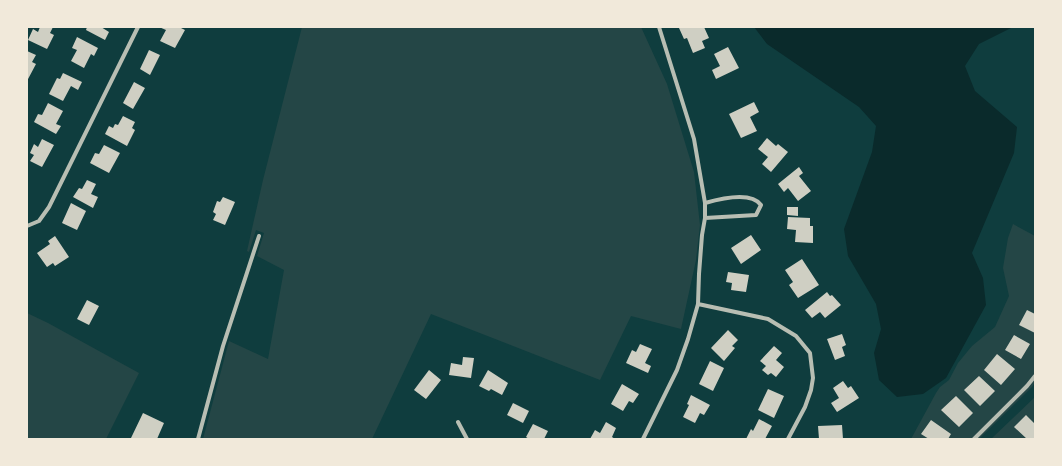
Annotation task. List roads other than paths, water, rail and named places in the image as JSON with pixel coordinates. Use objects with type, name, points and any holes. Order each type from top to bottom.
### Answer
[{"type":"street","points":[[28,225],[39,221],[49,207],[138,27]]},
{"type":"street","points":[[643,439],[677,370],[698,304],[699,274],[705,218],[705,203],[694,139],[659,27]]},
{"type":"street","points":[[705,203],[745,197],[758,200],[761,204],[756,215],[705,218]]},
{"type":"street","points":[[198,439],[223,346],[259,236]]},
{"type":"street","points":[[698,304],[768,319],[796,336],[810,353],[813,378],[811,390],[805,407],[788,439]]},
{"type":"street","points":[[974,439],[1035,376]]},
{"type":"street","points":[[458,422],[467,439]]}]
